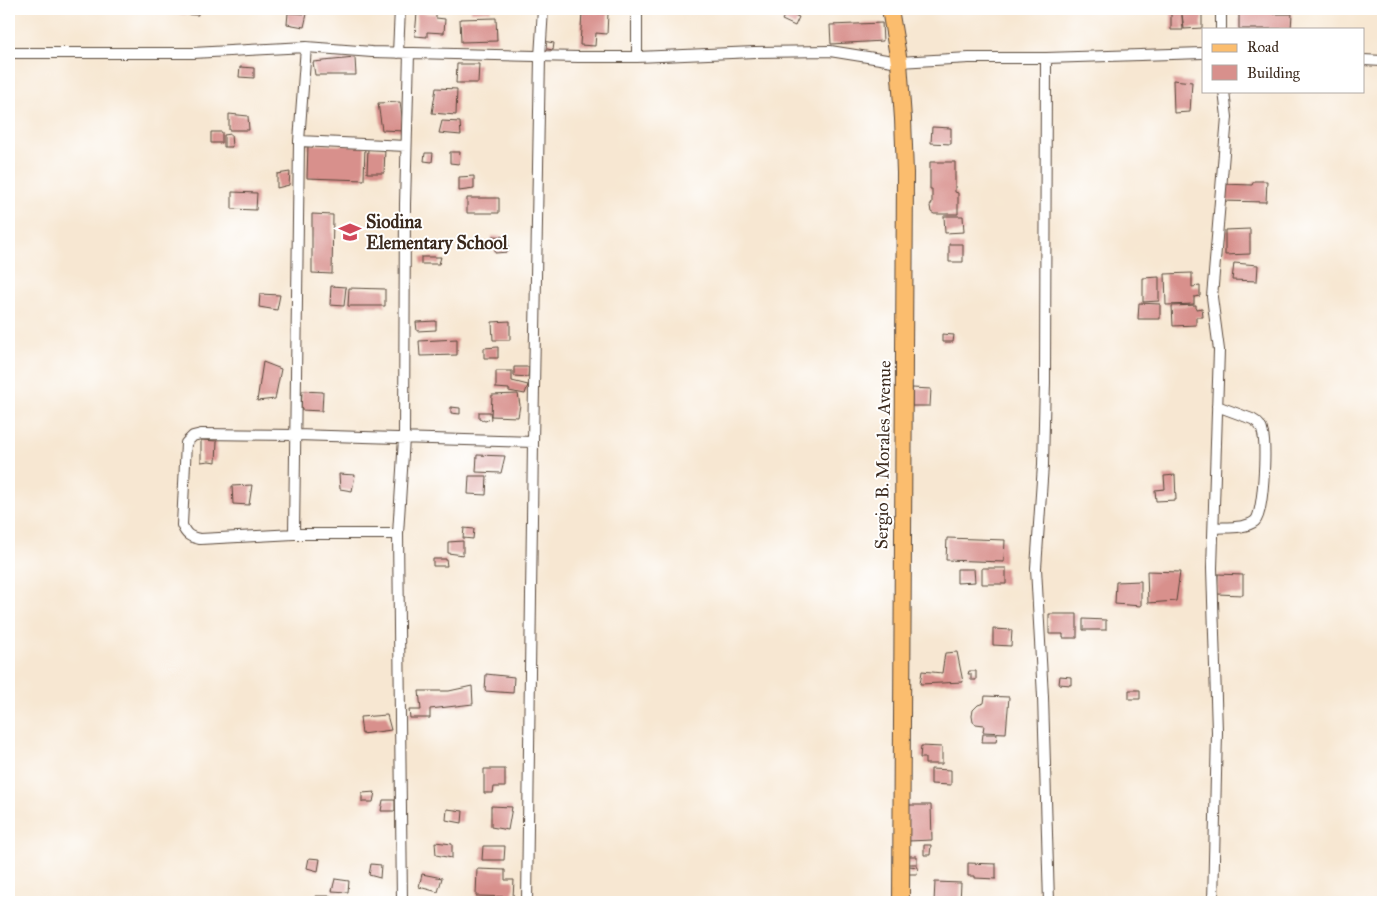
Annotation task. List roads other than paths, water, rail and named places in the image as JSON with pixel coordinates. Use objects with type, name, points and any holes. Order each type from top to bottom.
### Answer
[{"type":"main road","name":"Sergio B. Morales Avenue","points":[[890,9],[899,62],[903,119],[905,202],[901,902]]},
{"type":"street","points":[[398,53],[400,9]]},
{"type":"street","points":[[527,902],[533,442],[540,57],[543,9]]},
{"type":"street","points":[[637,9],[637,57]]},
{"type":"street","points":[[1221,9],[1221,28]]},
{"type":"street","points":[[294,534],[298,141],[306,47]]},
{"type":"street","points":[[9,54],[193,52],[306,47],[398,53],[540,57],[637,57],[755,52],[830,52],[899,62],[969,58],[1046,58],[1202,53]]},
{"type":"street","points":[[402,902],[398,534],[404,438],[405,204],[409,53]]},
{"type":"street","points":[[1046,58],[1044,447],[1036,568],[1043,697],[1048,902]]},
{"type":"street","points":[[1364,60],[1383,62]]},
{"type":"street","points":[[1213,902],[1217,732],[1212,568],[1219,350],[1212,297],[1227,118],[1224,92]]},
{"type":"street","points":[[298,141],[406,146]]},
{"type":"street","points":[[1214,528],[1248,524],[1258,517],[1262,499],[1264,459],[1263,432],[1256,422],[1217,406]]},
{"type":"street","points":[[398,534],[294,534],[200,540],[190,537],[182,525],[186,442],[193,436],[201,434],[296,434],[533,442]]},
{"type":"place","name":"Siodina Elementary School","points":[[350,232]]}]
